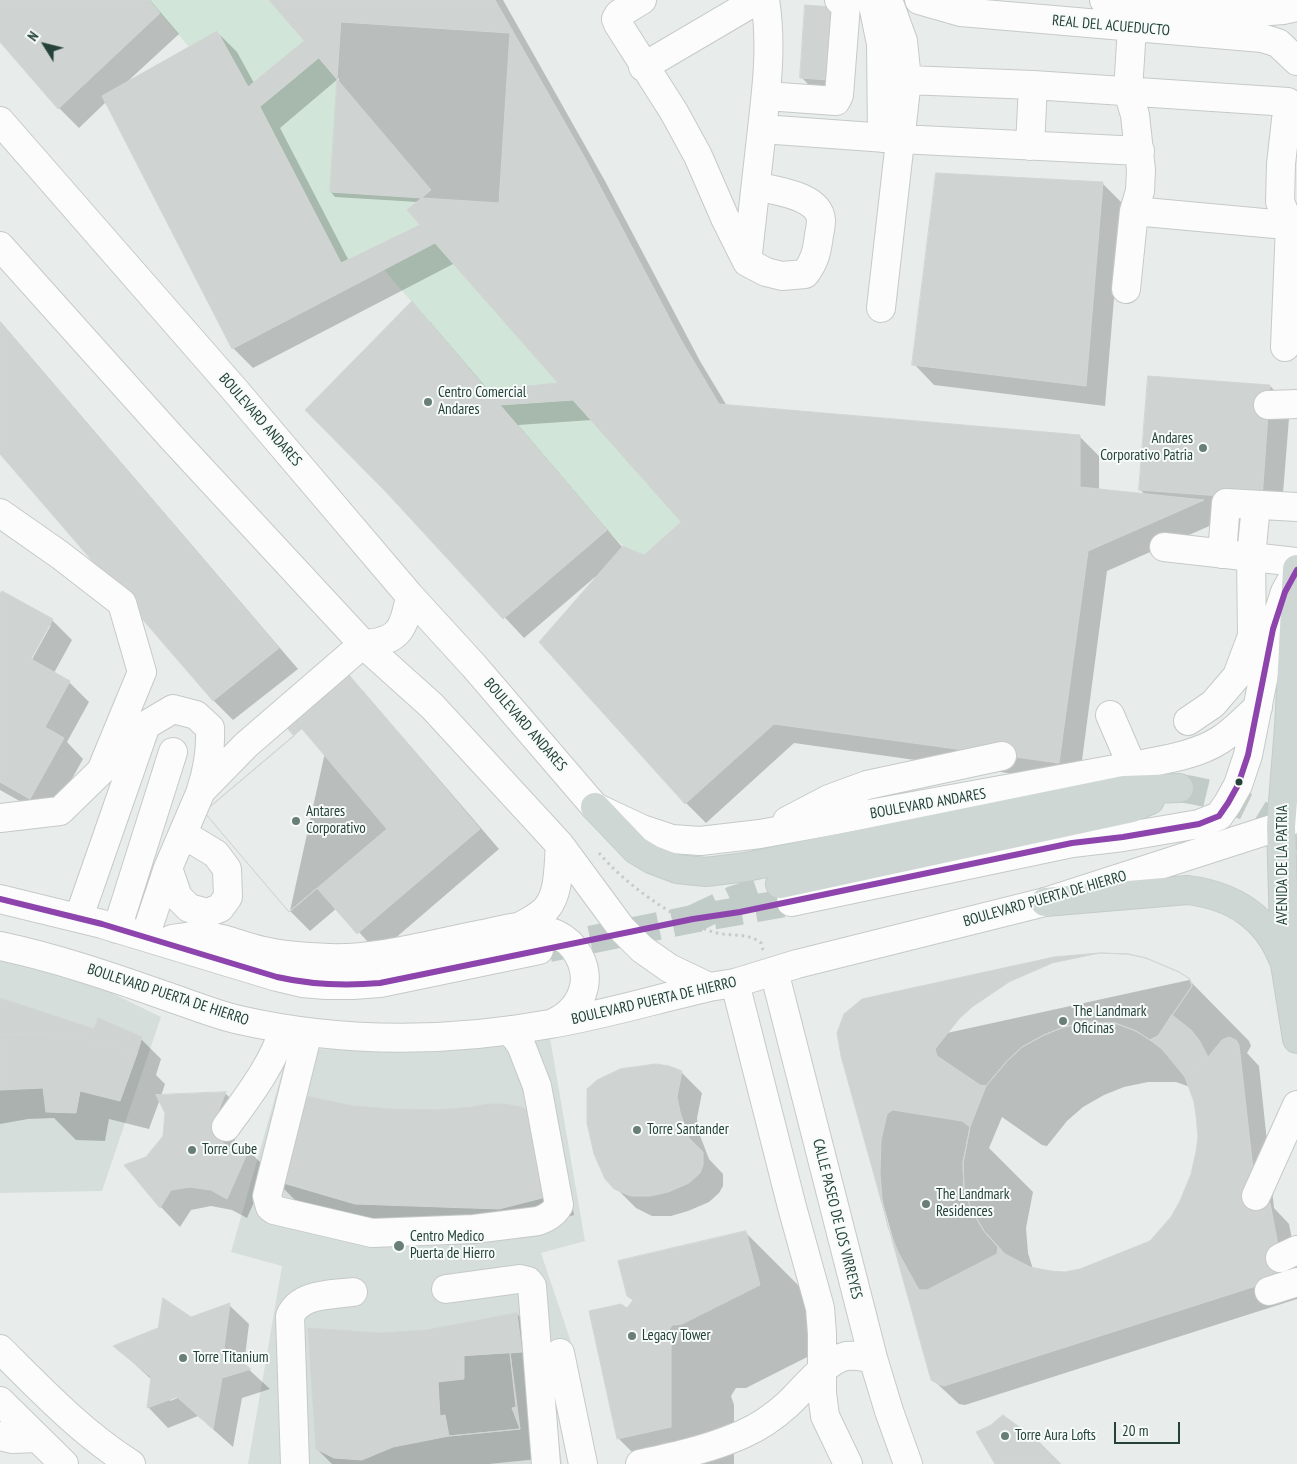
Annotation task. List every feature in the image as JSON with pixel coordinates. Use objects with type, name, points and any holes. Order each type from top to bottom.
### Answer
[{"type":"main road","name":"AVENIDA DE LA PATRIA","points":[[1297,570],[1289,727],[1289,821],[1285,964],[1297,1039]]},
{"type":"main road","points":[[604,816],[636,850],[651,859],[677,869],[706,872],[746,867],[1124,790],[1179,788],[1132,808],[785,893]]},
{"type":"main road","points":[[1045,902],[1188,890],[1206,892],[1222,897],[1251,914],[1272,936],[1285,964]]},
{"type":"street","points":[[642,0],[619,14],[616,19],[644,67],[674,112],[698,156],[725,218],[747,262],[766,272],[782,276],[805,274],[812,265],[816,255],[821,218],[816,207],[805,198],[756,186]]},
{"type":"street","points":[[644,67],[757,0]]},
{"type":"street","points":[[747,262],[766,96],[769,24],[765,0]]},
{"type":"street","points":[[766,96],[836,101],[839,96],[846,5],[839,0]]},
{"type":"street","points":[[872,0],[881,44],[891,138],[881,308]]},
{"type":"street","points":[[888,0],[903,40],[907,80],[891,138]]},
{"type":"street","name":"REAL DEL ACUEDUCTO","points":[[919,0],[962,12],[1101,8],[1184,2],[1270,11],[1297,6]]},
{"type":"street","points":[[1184,2],[1187,32]]},
{"type":"street","name":"REAL DEL ACUEDUCTO","points":[[1101,8],[1141,28],[1262,38],[1278,43],[1297,61]]},
{"type":"street","points":[[1126,289],[1134,211],[1140,191],[1140,151],[1136,99],[1141,28]]},
{"type":"street","points":[[907,80],[1033,85],[1136,99],[1288,102],[1281,164],[1280,202],[1294,225],[1285,347]]},
{"type":"street","points":[[1030,146],[1033,85]]},
{"type":"street","name":"BOULEVARD ANDARES","points":[[0,121],[240,396],[410,596],[474,666],[604,816],[672,840],[700,841],[760,834],[1175,757],[1201,749],[1220,740],[1258,707]]},
{"type":"street","points":[[762,129],[1140,151]]},
{"type":"street","points":[[1134,211],[1294,225]]},
{"type":"street","points":[[0,246],[173,440],[363,644],[432,706],[560,844],[622,929],[642,950],[669,968],[722,985],[792,1207],[820,1308],[825,1416],[848,1464]]},
{"type":"street","points":[[1268,405],[1297,404]]},
{"type":"street","points":[[1222,554],[1226,503],[1297,507]]},
{"type":"street","points":[[1188,721],[1213,704],[1237,676],[1252,636],[1252,557],[1256,505]]},
{"type":"street","points":[[0,513],[60,555],[122,603],[142,672],[100,771],[60,810],[0,818]]},
{"type":"street","points":[[1164,547],[1297,562]]},
{"type":"street","points":[[785,893],[1072,843],[1123,837],[1199,824],[1219,816],[1238,784],[1248,755],[1273,629],[1285,592],[1297,570]]},
{"type":"street","points":[[201,791],[246,745],[363,644],[377,644],[391,638],[402,628],[410,596]]},
{"type":"street","points":[[390,669],[397,642],[411,630],[438,627]]},
{"type":"street","points":[[79,917],[146,724],[173,709],[196,715],[210,728],[211,747],[209,760],[201,791],[168,868],[152,939]]},
{"type":"street","points":[[1110,714],[1132,766]]},
{"type":"street","points":[[116,928],[173,752]]},
{"type":"street","points":[[760,834],[829,799],[866,785],[1002,756]]},
{"type":"street","name":"BOULEVARD PUERTA DE HIERRO","points":[[0,946],[40,954],[233,1018],[296,1030],[351,1037],[397,1039],[471,1034],[552,1024],[722,985],[1045,902],[1289,821]]},
{"type":"street","points":[[168,868],[178,897],[189,908],[207,913],[220,908],[228,897],[227,869],[216,854],[183,834]]},
{"type":"street","points":[[519,927],[545,910],[552,901],[557,878],[560,844]]},
{"type":"street","points":[[0,899],[79,917],[276,977],[302,983],[326,985],[380,983],[539,950]]},
{"type":"street","points":[[152,939],[212,936],[265,952],[329,958],[359,957],[384,953],[519,927],[547,931],[557,934],[575,949],[581,959],[585,981],[583,993],[578,1003],[571,1012],[552,1024]]},
{"type":"street","name":"CALLE PASEO DE LOS VIRREYES","points":[[770,972],[873,1358],[908,1464]]},
{"type":"street","points":[[296,1030],[266,1196],[268,1203],[274,1210],[372,1233],[474,1229],[538,1221],[546,1218],[559,1206],[537,1086],[521,1045],[510,1030]]},
{"type":"street","points":[[226,1127],[262,1076],[277,1050],[296,1030]]},
{"type":"street","points":[[1256,1196],[1297,1105]]},
{"type":"street","points":[[446,1289],[520,1279],[528,1281],[532,1286],[546,1464]]},
{"type":"street","points":[[1269,1291],[1297,1282]]},
{"type":"street","points":[[294,1464],[290,1316],[293,1308],[304,1300],[353,1292]]},
{"type":"street","points":[[0,1349],[78,1425],[114,1454],[131,1464]]},
{"type":"street","points":[[560,1353],[583,1464]]},
{"type":"street","points":[[640,1464],[716,1444],[744,1434],[771,1418],[786,1406],[822,1370],[836,1360],[845,1356],[873,1358]]},
{"type":"street","points":[[0,1401],[47,1454]]},
{"type":"street","points":[[0,1436],[47,1454]]},
{"type":"path","points":[[604,816],[591,842],[615,870],[672,913],[696,926],[718,933],[754,936],[761,943],[770,972]]},
{"type":"shaded area","points":[[0,953],[38,957],[161,1017],[102,1191],[0,1193]]},
{"type":"shaded area","name":"Centro Medico Puerta de Hierro","points":[[550,1038],[585,1241],[541,1253],[574,1351],[547,1356],[562,1464],[248,1464],[282,1266],[231,1252],[289,1048],[404,1052],[521,1045]]},
{"type":"green space","points":[[149,0],[269,0],[431,190],[407,210],[681,522],[644,555],[623,546],[607,530],[368,251],[341,263],[260,107],[218,31],[189,47]]},
{"type":"building","points":[[0,0],[149,0],[160,13],[58,109],[0,42]]},
{"type":"building","name":"Centro Comercial Andares","points":[[269,0],[495,0],[586,160],[681,340],[719,404],[1080,435],[1080,487],[1204,500],[1088,551],[1059,763],[774,724],[685,804],[539,642],[623,546],[644,555],[681,522],[573,400],[500,405],[607,530],[503,619],[386,492],[305,410],[412,301],[487,390],[558,383],[435,243],[232,349],[102,96],[217,31],[248,87],[304,41]],"holes":[[[319,58],[431,190],[407,210],[420,225],[341,263],[260,107]]]},
{"type":"building","points":[[805,5],[833,7],[829,80],[800,78]]},
{"type":"building","points":[[341,22],[510,33],[499,203],[330,192]]},
{"type":"building","points":[[936,173],[1103,182],[1086,386],[912,365]]},
{"type":"building","points":[[0,322],[279,648],[213,701],[0,454]]},
{"type":"building","name":"Andares Corporativo Patria","points":[[1148,376],[1270,385],[1262,499],[1139,490]]},
{"type":"building","points":[[2,591],[53,619],[31,659],[70,681],[45,727],[64,738],[30,799],[0,782],[0,594]]},
{"type":"building","points":[[344,669],[480,829],[357,934],[317,888],[289,912],[204,812],[294,736],[282,722]]},
{"type":"building","name":"Antares Corporativo","points":[[302,729],[387,829],[289,912],[204,812]]},
{"type":"building","points":[[1100,953],[1128,954],[1146,958],[1179,972],[1190,979],[1192,986],[1158,1036],[1150,1040],[1136,1031],[1115,1023],[1087,1022],[1064,1027],[1044,1035],[1022,1047],[1007,1061],[986,1086],[970,1127],[963,1163],[964,1188],[971,1209],[984,1231],[1005,1254],[1030,1267],[1051,1271],[1065,1272],[1080,1269],[1150,1241],[1171,1217],[1180,1201],[1191,1174],[1196,1152],[1198,1137],[1196,1115],[1194,1102],[1185,1077],[1208,1057],[1222,1040],[1229,1037],[1236,1040],[1239,1045],[1256,1196],[1266,1198],[1270,1203],[1284,1277],[944,1386],[938,1384],[931,1380],[841,1056],[837,1033],[844,1014],[862,999],[1054,957]]},
{"type":"building","name":"The Landmark Oficinas","points":[[1100,953],[1128,954],[1146,958],[1179,972],[1190,979],[1192,986],[1158,1036],[1150,1040],[1136,1031],[1115,1023],[1087,1022],[1064,1027],[1022,1047],[1007,1061],[986,1086],[980,1085],[937,1056],[935,1049],[959,1019],[972,1007],[1009,982],[1052,963]]},
{"type":"building","points":[[0,998],[94,1029],[98,1018],[142,1037],[137,1054],[94,1041],[52,1033],[0,1035]]},
{"type":"building","points":[[1172,1015],[1191,1030],[1208,1057],[1185,1077],[1162,1049],[1150,1040],[1158,1036]]},
{"type":"building","points":[[52,1033],[94,1041],[137,1054],[120,1101],[80,1091],[76,1113],[46,1112],[43,1088],[0,1090],[0,1035]]},
{"type":"building","name":"Torre Santander","points":[[656,1064],[682,1071],[677,1097],[680,1112],[689,1138],[703,1152],[703,1165],[700,1173],[689,1183],[668,1192],[650,1196],[631,1196],[614,1189],[605,1179],[594,1154],[587,1123],[587,1089],[597,1080],[620,1069]]},
{"type":"building","name":"Torre Cube","points":[[226,1092],[213,1124],[217,1135],[223,1143],[233,1150],[249,1149],[227,1199],[211,1190],[190,1187],[171,1190],[160,1208],[124,1165],[146,1157],[163,1136],[165,1113],[156,1095]]},
{"type":"building","points":[[296,1094],[353,1106],[393,1109],[437,1110],[489,1104],[521,1107],[539,1116],[554,1195],[499,1209],[355,1204],[273,1180]]},
{"type":"building","name":"The Landmark Residences","points":[[893,1110],[962,1121],[970,1127],[963,1163],[964,1188],[971,1209],[984,1231],[998,1247],[997,1254],[927,1290],[919,1290],[898,1252],[888,1227],[882,1199],[880,1173],[881,1140],[887,1114]]},
{"type":"building","name":"Legacy Tower","points":[[746,1231],[760,1285],[682,1324],[672,1325],[668,1332],[671,1340],[671,1427],[617,1439],[589,1311],[621,1304],[627,1308],[633,1300],[627,1296],[618,1261]]},
{"type":"building","name":"Torre Titanium","points":[[163,1298],[191,1317],[230,1303],[224,1348],[251,1369],[222,1378],[213,1429],[177,1397],[147,1408],[151,1377],[113,1346],[158,1328]]},
{"type":"building","points":[[517,1313],[522,1352],[510,1353],[520,1429],[449,1436],[393,1447],[362,1460],[334,1458],[316,1449],[308,1328],[380,1333],[427,1330]]},
{"type":"building","points":[[510,1353],[516,1407],[512,1408],[520,1429],[449,1436],[445,1415],[440,1416],[438,1382],[464,1379],[464,1356]]},
{"type":"building","name":"Torre Aura Lofts","points":[[1003,1415],[1038,1441],[1061,1464],[995,1464],[976,1432],[991,1425]]},
{"type":"tunnel","points":[[1179,788],[1213,795],[1245,806],[1274,824],[1297,850]]},
{"type":"tunnel","points":[[693,919],[733,900],[780,884]]},
{"type":"tunnel","points":[[549,948],[693,919],[791,902]]},
{"type":"transit line","points":[[0,899],[102,924],[277,977],[315,983],[367,984],[380,983],[693,919],[740,912],[1072,843],[1123,837],[1199,824],[1219,816],[1238,785],[1248,755],[1273,629],[1285,592],[1297,570]]},
{"type":"place","name":"Centro Comercial Andares","points":[[428,402]]},
{"type":"place","name":"Andares Corporativo Patria","points":[[1203,448]]},
{"type":"place","name":"Antares Corporativo","points":[[296,821]]},
{"type":"place","name":"The Landmark Oficinas","points":[[1063,1021]]},
{"type":"place","name":"Torre Santander","points":[[637,1130]]},
{"type":"place","name":"Torre Cube","points":[[192,1150]]},
{"type":"place","name":"The Landmark Residences","points":[[926,1204]]},
{"type":"place","name":"Centro Medico Puerta de Hierro","points":[[399,1246]]},
{"type":"place","name":"Legacy Tower","points":[[632,1336]]},
{"type":"place","name":"Torre Titanium","points":[[183,1358]]},
{"type":"place","name":"Torre Aura Lofts","points":[[1005,1436]]}]
